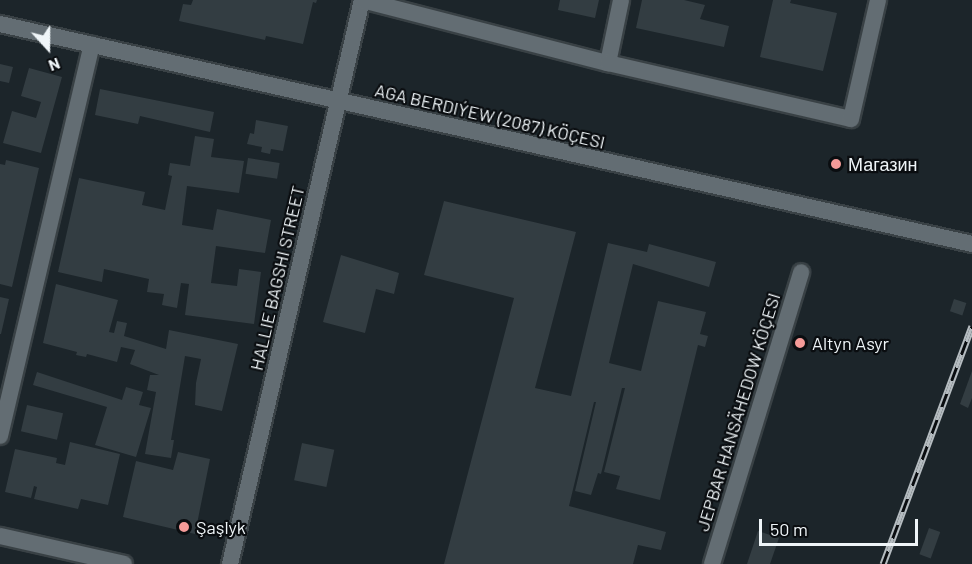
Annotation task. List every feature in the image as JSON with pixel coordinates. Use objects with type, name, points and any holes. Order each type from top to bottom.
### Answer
[{"type":"street","points":[[362,0],[608,63],[851,119],[878,0]]},
{"type":"street","name":"HALLIE BAGSHI STREET","points":[[230,564],[362,0]]},
{"type":"street","points":[[608,63],[621,0]]},
{"type":"street","name":"AGA BERDIÝEW (2087) KÖÇESI","points":[[0,24],[972,244]]},
{"type":"street","points":[[0,436],[92,45]]},
{"type":"street","name":"JEPBAR HANSÄHEDOW KÖÇESI","points":[[712,564],[801,272]]},
{"type":"street","points":[[0,536],[124,564]]},
{"type":"building","points":[[193,0],[317,0],[316,3],[313,2],[303,44],[266,36],[265,40],[179,21],[183,4],[191,5]]},
{"type":"building","points":[[560,0],[599,0],[595,18],[558,10]]},
{"type":"building","points":[[642,0],[684,0],[705,5],[700,19],[729,26],[724,47],[636,28]]},
{"type":"building","points":[[773,0],[791,0],[790,3],[837,13],[823,71],[760,57]]},
{"type":"building","points":[[0,64],[13,67],[9,83],[0,81]]},
{"type":"building","points":[[29,68],[62,77],[41,153],[3,143],[12,111],[36,118],[41,102],[21,96]]},
{"type":"building","points":[[100,89],[214,112],[210,132],[140,116],[138,124],[95,115]]},
{"type":"building","points":[[256,120],[288,126],[283,151],[271,149],[270,154],[261,152],[262,147],[247,144],[250,133],[254,134]]},
{"type":"building","points":[[195,136],[214,139],[211,157],[244,161],[239,193],[187,186],[182,225],[213,230],[217,209],[271,220],[265,253],[216,246],[211,283],[237,286],[239,269],[261,272],[254,324],[185,315],[189,284],[181,283],[177,308],[162,305],[164,294],[147,292],[149,279],[104,269],[102,282],[58,272],[79,178],[145,192],[142,205],[165,210],[172,176],[168,175],[170,163],[190,166]]},
{"type":"building","points":[[248,158],[280,163],[277,179],[245,174]]},
{"type":"building","points":[[6,160],[39,168],[12,287],[0,284],[0,164],[5,165]]},
{"type":"building","points":[[444,201],[576,232],[535,388],[571,396],[608,243],[647,252],[649,244],[716,262],[709,287],[633,264],[609,363],[641,371],[658,301],[706,312],[700,334],[708,336],[705,347],[698,345],[660,500],[616,489],[620,476],[604,472],[625,388],[622,388],[601,474],[598,473],[591,495],[575,491],[596,402],[594,402],[569,506],[666,532],[661,550],[638,545],[633,564],[444,564],[514,298],[424,275]]},
{"type":"building","points":[[341,255],[399,273],[394,294],[376,289],[365,333],[323,322]]},
{"type":"building","points":[[56,284],[118,300],[109,332],[114,333],[117,321],[127,323],[124,336],[166,349],[169,330],[238,344],[222,411],[195,405],[196,383],[201,359],[185,356],[171,440],[174,440],[171,458],[145,454],[156,392],[147,390],[150,375],[159,375],[130,364],[135,350],[121,347],[117,362],[87,354],[86,357],[76,355],[77,352],[43,343]]},
{"type":"building","points":[[0,297],[9,299],[1,334],[0,334]]},
{"type":"building","points":[[954,299],[966,303],[962,315],[950,311]]},
{"type":"building","points":[[972,371],[972,398],[968,408],[960,404]]},
{"type":"building","points":[[37,372],[122,400],[126,387],[143,392],[139,405],[151,408],[136,457],[95,445],[107,407],[33,385]]},
{"type":"building","points":[[27,405],[63,413],[57,440],[21,431]]},
{"type":"building","points":[[70,442],[120,454],[108,505],[81,499],[78,509],[34,499],[37,487],[34,486],[31,498],[5,492],[15,449],[57,458],[56,463],[65,465]]},
{"type":"building","points":[[302,443],[334,450],[326,487],[294,480]]},
{"type":"building","points":[[178,452],[210,459],[195,534],[123,517],[136,461],[173,470]]},
{"type":"building","points":[[929,528],[940,532],[931,558],[919,554]]},
{"type":"building","points":[[758,531],[779,538],[770,564],[747,564]]},
{"type":"railway","points":[[883,564],[972,326]]},
{"type":"place","name":"Магазин","points":[[836,164]]},
{"type":"place","name":"Altyn Asyr","points":[[800,343]]},
{"type":"place","name":"Şaşlyk","points":[[184,527]]}]
